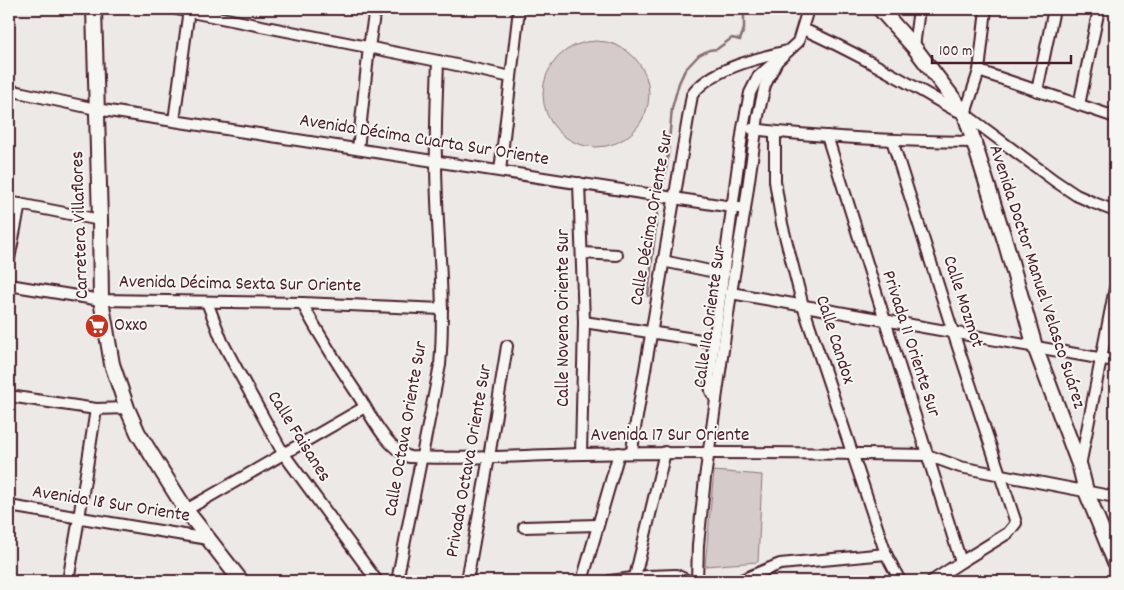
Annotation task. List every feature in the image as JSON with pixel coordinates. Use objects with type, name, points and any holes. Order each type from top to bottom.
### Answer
[{"type":"main road","name":"Carretera Villaflores","points":[[94,9],[101,300],[112,364],[138,433],[186,510],[241,581]]},
{"type":"main road","name":"Avenida Doctor Manuel Velasco Suárez","points":[[880,9],[914,47],[965,114],[1006,244],[1035,347],[1080,468],[1086,491],[1115,562]]},
{"type":"street","points":[[176,9],[189,10],[438,61],[511,78]]},
{"type":"street","points":[[358,149],[375,9]]},
{"type":"street","points":[[500,171],[519,9]]},
{"type":"street","name":"Calle 11a Oriente Sur","points":[[716,400],[709,385],[709,379],[743,128],[750,94],[758,77],[798,42],[808,9]]},
{"type":"street","points":[[914,47],[919,9]]},
{"type":"street","points":[[965,114],[979,71],[986,9]]},
{"type":"street","points":[[1037,91],[1054,9]]},
{"type":"street","points":[[1079,105],[1099,9]]},
{"type":"street","points":[[174,121],[189,10]]},
{"type":"street","points":[[802,29],[833,43],[965,114],[1069,190],[1094,204],[1115,212]]},
{"type":"street","name":"Calle Décima Oriente Sur","points":[[632,453],[692,95],[703,82],[734,66],[757,58],[788,51]]},
{"type":"street","points":[[436,161],[438,61]]},
{"type":"street","name":"Calle 11a Oriente Sur","points":[[697,581],[704,478],[758,116],[765,85],[777,61]]},
{"type":"street","points":[[979,71],[1115,117]]},
{"type":"street","name":"Avenida Décima Cuarta Sur Oriente","points":[[9,90],[96,109],[745,208]]},
{"type":"street","points":[[746,114],[758,116]]},
{"type":"street","points":[[743,128],[892,140],[974,142]]},
{"type":"street","name":"Calle Candox","points":[[775,132],[775,181],[782,224],[803,306],[886,554],[900,581]]},
{"type":"street","name":"Privada 11 Oriente Sur","points":[[827,136],[961,562]]},
{"type":"street","name":"Calle Mozmot","points":[[892,140],[1016,522],[1008,533],[961,562]]},
{"type":"street","name":"Calle Octava Oriente Sur","points":[[397,581],[440,365],[442,308],[436,161]]},
{"type":"street","name":"Calle Novena Oriente Sur","points":[[579,183],[584,322],[581,454]]},
{"type":"street","points":[[9,202],[100,220]]},
{"type":"street","points":[[9,259],[20,204]]},
{"type":"street","points":[[582,252],[617,255]]},
{"type":"street","points":[[664,261],[724,274]]},
{"type":"street","name":"Avenida Décima Sexta Sur Oriente","points":[[9,285],[101,300],[302,303],[442,308]]},
{"type":"street","points":[[1080,468],[1115,288]]},
{"type":"street","points":[[731,294],[1115,361]]},
{"type":"street","name":"Calle Faisanes","points":[[206,302],[232,362],[283,453],[377,581]]},
{"type":"street","name":"Avenida 17 Sur Oriente","points":[[302,303],[323,342],[384,437],[400,453],[409,457],[490,457],[665,452],[927,455],[960,467],[1115,497]]},
{"type":"street","points":[[584,322],[714,342]]},
{"type":"street","name":"Privada Octava Oriente Sur","points":[[467,581],[490,457],[507,346]]},
{"type":"street","points":[[9,396],[96,409],[127,408]]},
{"type":"street","points":[[186,510],[365,407]]},
{"type":"street","points":[[68,581],[96,409]]},
{"type":"street","points":[[635,577],[665,452]]},
{"type":"street","points":[[582,581],[618,453]]},
{"type":"street","name":"Avenida 18 Sur Oriente","points":[[9,506],[208,539]]},
{"type":"street","points":[[524,527],[598,525]]},
{"type":"street","points":[[739,581],[780,564],[886,554]]},
{"type":"street","points":[[932,581],[961,562]]},
{"type":"street","points":[[610,581],[635,577],[676,575],[689,581]]},
{"type":"shaded area","points":[[596,41],[616,45],[633,57],[645,74],[649,94],[645,114],[633,131],[616,143],[596,147],[576,143],[559,131],[547,114],[543,94],[547,74],[559,57],[576,45]]},
{"type":"shaded area","points":[[714,471],[762,475],[758,562],[705,566]]},
{"type":"waterway","points":[[663,186],[672,108],[679,83],[685,70],[699,55],[709,50],[717,49],[732,38],[740,40],[744,29],[744,9]]},
{"type":"waterway","points":[[648,296],[658,207]]},
{"type":"place","name":"Oxxo","points":[[97,326]]}]
